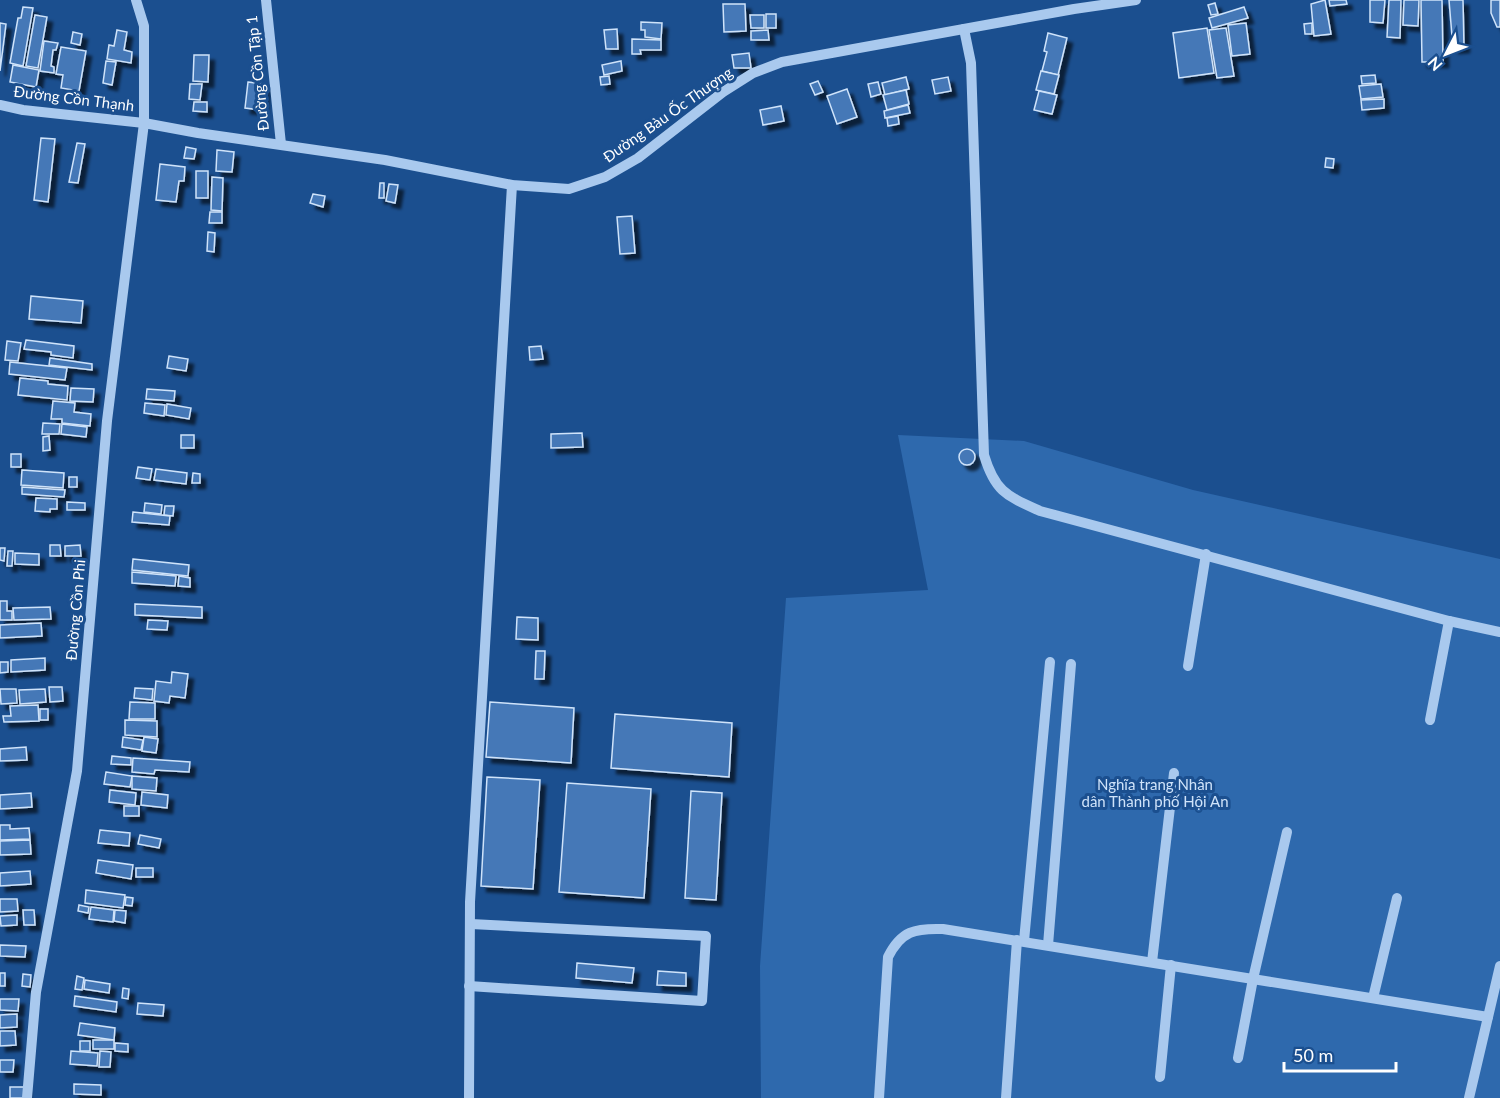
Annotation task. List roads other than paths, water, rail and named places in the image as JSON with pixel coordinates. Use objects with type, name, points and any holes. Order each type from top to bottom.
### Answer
[{"type":"street","name":"Đường Cồn Phi","points":[[27,1098],[36,992],[76,771],[106,422],[144,123],[144,26],[136,0]]},
{"type":"street","name":"Đường Cồn Tập 1","points":[[266,0],[280,144]]},
{"type":"street","name":"Đường Bàu Ốc Thượng","points":[[144,123],[198,134],[385,160],[512,185],[569,189],[605,177],[638,158],[723,92],[753,73],[782,62],[1136,0]]},
{"type":"street","points":[[964,29],[971,63],[984,455],[990,475],[1011,498],[1040,511],[1449,621],[1500,632]]},
{"type":"street","name":"Đường Cồn Thạnh","points":[[0,105],[23,110],[144,123]]},
{"type":"street","points":[[469,1098],[471,890],[512,185]]},
{"type":"street","points":[[1188,666],[1206,554]]},
{"type":"street","points":[[1430,720],[1449,621]]},
{"type":"street","points":[[1006,1098],[1020,941],[1050,663]]},
{"type":"street","points":[[1048,945],[1071,664]]},
{"type":"street","points":[[1152,962],[1174,773]]},
{"type":"street","points":[[1238,1058],[1253,979],[1287,832]]},
{"type":"street","points":[[1373,998],[1397,898]]},
{"type":"street","points":[[469,986],[702,1001],[706,936],[471,924]]},
{"type":"street","points":[[879,1098],[888,957],[895,944],[905,934],[921,928],[943,929],[1048,945],[1488,1017]]},
{"type":"street","points":[[1160,1077],[1171,965]]},
{"type":"street","points":[[1469,1098],[1500,966]]},
{"type":"park label","name":"Nghĩa trang Nhân dân Thành phố Hội An","points":[[1155,794]]}]
